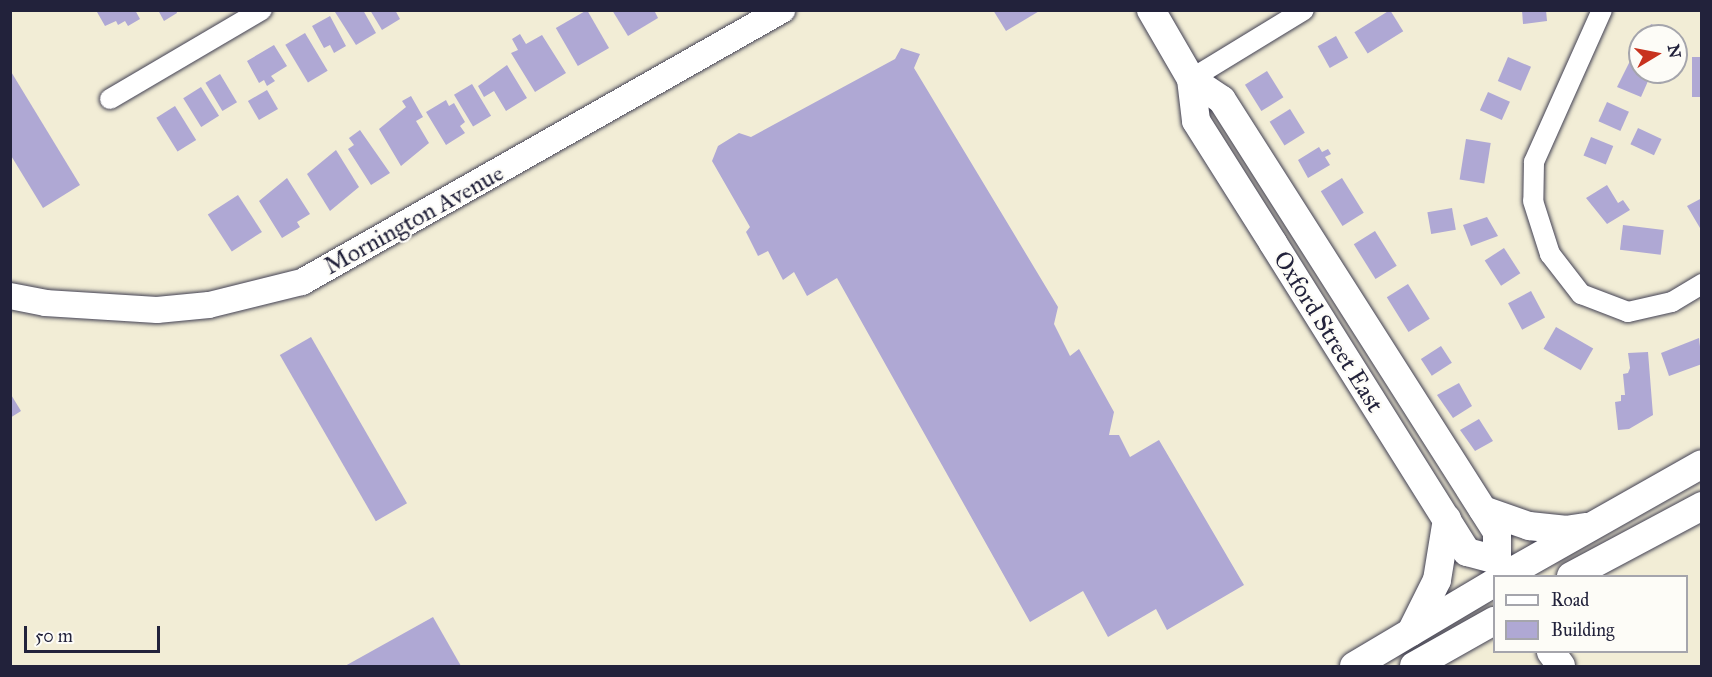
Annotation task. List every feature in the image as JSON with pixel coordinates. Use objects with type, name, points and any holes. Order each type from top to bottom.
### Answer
[{"type":"main road","name":"Oxford Street East","points":[[1151,10],[1191,79],[1196,121],[1467,552],[1501,574]]},
{"type":"main road","name":"Oxford Street East","points":[[1191,79],[1222,100],[1497,532],[1501,574]]},
{"type":"main road","points":[[1501,574],[1701,465]]},
{"type":"main road","points":[[1573,575],[1701,506]]},
{"type":"main road","points":[[1483,510],[1538,528],[1592,526]]},
{"type":"main road","points":[[1411,633],[1437,580],[1447,519]]},
{"type":"main road","points":[[1354,666],[1411,633],[1493,579]]},
{"type":"main road","points":[[1414,666],[1493,622]]},
{"type":"main road","points":[[1552,653],[1561,666]]},
{"type":"street","points":[[110,99],[262,10]]},
{"type":"street","name":"Mornington Avenue","points":[[10,296],[45,303],[157,310],[209,305],[302,282],[782,10]]},
{"type":"street","points":[[1191,79],[1304,10]]},
{"type":"street","points":[[1602,10],[1534,162],[1533,201],[1550,254],[1581,294],[1628,312],[1672,302],[1701,284]]},
{"type":"building","points":[[135,10],[140,19],[128,26],[125,21],[118,25],[116,21],[105,26],[97,12]]},
{"type":"building","points":[[158,10],[176,10],[177,13],[164,21]]},
{"type":"building","points":[[363,10],[376,33],[356,45],[335,12]]},
{"type":"building","points":[[370,10],[395,10],[400,19],[382,30]]},
{"type":"building","points":[[587,10],[609,48],[578,66],[556,28]]},
{"type":"building","points":[[612,10],[654,10],[658,18],[628,36]]},
{"type":"building","points":[[993,10],[1041,10],[1006,31]]},
{"type":"building","points":[[1390,10],[1403,31],[1368,53],[1354,32]]},
{"type":"building","points":[[1522,10],[1546,10],[1547,21],[1523,24]]},
{"type":"building","points":[[330,16],[346,46],[334,53],[330,45],[324,48],[312,26]]},
{"type":"building","points":[[305,33],[328,71],[308,83],[285,45]]},
{"type":"building","points":[[520,34],[526,44],[542,35],[566,73],[535,92],[511,53],[518,50],[512,39]]},
{"type":"building","points":[[1336,36],[1348,58],[1330,68],[1318,46]]},
{"type":"building","points":[[274,45],[287,66],[271,76],[275,81],[267,86],[264,80],[259,83],[247,61]]},
{"type":"building","points":[[901,48],[920,54],[914,68],[1058,307],[1054,324],[1070,356],[1079,349],[1114,412],[1109,435],[1119,435],[1130,457],[1159,440],[1244,585],[1167,630],[1156,609],[1108,637],[1083,591],[1030,622],[837,278],[807,296],[794,272],[783,280],[768,251],[758,256],[746,232],[750,227],[712,161],[718,146],[739,133],[751,137],[895,59]]},
{"type":"building","points":[[1508,57],[1531,67],[1521,91],[1498,81]]},
{"type":"building","points":[[1692,57],[1702,57],[1702,97],[1692,97]]},
{"type":"building","points":[[507,65],[527,98],[506,111],[494,91],[484,97],[478,86]]},
{"type":"building","points":[[1628,65],[1628,84],[1647,84],[1641,97],[1617,87]]},
{"type":"building","points":[[10,70],[80,185],[43,208],[10,154]]},
{"type":"building","points":[[1267,71],[1283,97],[1261,111],[1245,85]]},
{"type":"building","points":[[220,74],[237,102],[222,111],[205,83]]},
{"type":"building","points":[[472,84],[491,116],[473,127],[454,95]]},
{"type":"building","points":[[201,87],[219,116],[201,127],[183,98]]},
{"type":"building","points":[[267,90],[278,109],[259,120],[248,101]]},
{"type":"building","points":[[1488,92],[1510,102],[1502,120],[1480,110]]},
{"type":"building","points":[[411,96],[423,117],[416,121],[429,143],[401,166],[379,129],[406,107],[402,101]]},
{"type":"building","points":[[446,100],[449,106],[454,103],[465,122],[460,126],[465,133],[446,145],[426,112]]},
{"type":"building","points":[[1607,102],[1629,112],[1620,131],[1598,121]]},
{"type":"building","points":[[175,106],[196,140],[178,152],[156,118]]},
{"type":"building","points":[[1290,109],[1305,133],[1284,145],[1270,122]]},
{"type":"building","points":[[1638,128],[1662,139],[1654,155],[1630,144]]},
{"type":"building","points":[[360,130],[390,173],[371,185],[348,149],[354,145],[349,138]]},
{"type":"building","points":[[1591,137],[1613,146],[1606,165],[1584,156]]},
{"type":"building","points":[[1466,139],[1491,143],[1484,183],[1460,179]]},
{"type":"building","points":[[1319,147],[1322,152],[1328,149],[1331,154],[1325,157],[1330,165],[1308,178],[1298,160]]},
{"type":"building","points":[[336,150],[359,187],[330,211],[307,174]]},
{"type":"building","points":[[287,178],[310,214],[297,222],[300,227],[282,238],[259,201]]},
{"type":"building","points":[[1342,178],[1364,213],[1343,226],[1321,191]]},
{"type":"building","points":[[1607,185],[1618,203],[1623,200],[1630,210],[1607,224],[1586,198]]},
{"type":"building","points":[[238,195],[262,232],[232,252],[208,215]]},
{"type":"building","points":[[1702,198],[1702,227],[1700,228],[1687,206]]},
{"type":"building","points":[[1452,208],[1456,230],[1431,234],[1427,212]]},
{"type":"building","points":[[1487,217],[1498,236],[1471,246],[1463,225]]},
{"type":"building","points":[[1623,225],[1664,230],[1661,255],[1620,250]]},
{"type":"building","points":[[1375,231],[1397,266],[1376,279],[1354,244]]},
{"type":"building","points":[[1504,248],[1520,273],[1501,286],[1485,261]]},
{"type":"building","points":[[1408,284],[1430,319],[1409,332],[1387,297]]},
{"type":"building","points":[[1531,291],[1545,317],[1522,330],[1508,303]]},
{"type":"building","points":[[1556,327],[1593,348],[1581,370],[1544,349]]},
{"type":"building","points":[[311,337],[407,503],[376,521],[280,355]]},
{"type":"building","points":[[1699,338],[1702,364],[1669,376],[1661,353]]},
{"type":"building","points":[[1441,346],[1452,363],[1432,376],[1421,359]]},
{"type":"building","points":[[1648,352],[1653,415],[1629,429],[1618,430],[1615,402],[1621,401],[1621,395],[1625,395],[1623,374],[1628,373],[1630,368],[1628,353]]},
{"type":"building","points":[[1459,383],[1472,406],[1453,418],[1437,395]]},
{"type":"building","points":[[10,393],[21,411],[10,418]]},
{"type":"building","points":[[1479,419],[1493,441],[1475,451],[1460,430]]},
{"type":"building","points":[[433,617],[461,666],[345,666]]}]
